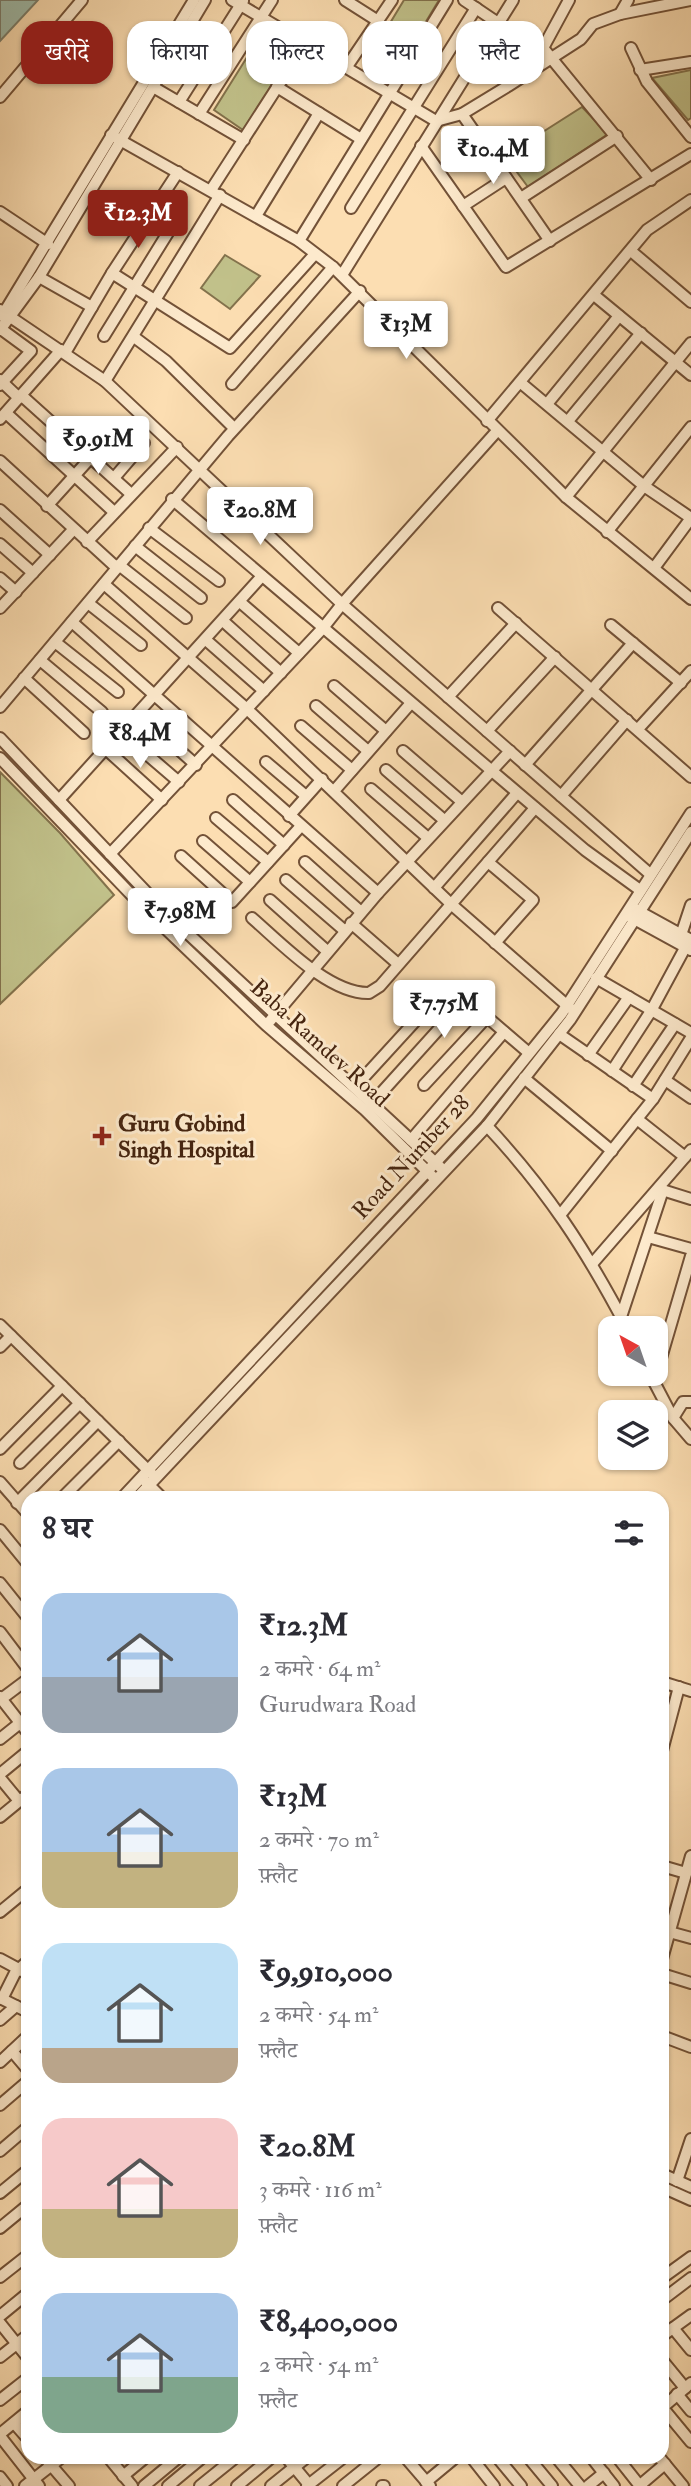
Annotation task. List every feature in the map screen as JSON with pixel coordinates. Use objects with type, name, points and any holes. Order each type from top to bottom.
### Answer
[{"type":"street","points":[[0,97],[82,0]]},
{"type":"street","points":[[3,319],[39,276],[194,0]]},
{"type":"street","points":[[3,319],[116,138],[153,87],[205,0]]},
{"type":"street","points":[[199,114],[272,0]]},
{"type":"street","points":[[345,0],[378,21],[392,0]]},
{"type":"street","points":[[299,242],[447,0]]},
{"type":"street","points":[[464,0],[495,21]]},
{"type":"street","points":[[499,21],[513,0]]},
{"type":"street","points":[[569,0],[543,48],[650,180]]},
{"type":"street","points":[[620,14],[628,0]]},
{"type":"street","points":[[348,69],[436,121],[462,114],[581,40],[593,24],[620,14],[690,0]]},
{"type":"street","points":[[178,102],[238,2],[267,21]]},
{"type":"street","points":[[351,208],[476,8]]},
{"type":"street","points":[[348,65],[362,44]]},
{"type":"street","points":[[631,48],[640,70],[690,132]]},
{"type":"street","points":[[640,70],[691,62]]},
{"type":"street","points":[[105,381],[156,300],[244,140],[279,84]]},
{"type":"street","points":[[232,384],[338,271],[459,84]]},
{"type":"street","points":[[153,87],[244,140]]},
{"type":"street","points":[[277,87],[361,139]]},
{"type":"street","points":[[256,216],[319,113]]},
{"type":"street","points":[[462,114],[550,241]]},
{"type":"street","points":[[521,198],[617,136]]},
{"type":"street","points":[[116,138],[216,192],[299,242],[338,271],[566,497],[691,599]]},
{"type":"street","points":[[421,146],[506,267],[691,153]]},
{"type":"street","points":[[114,512],[3,416],[63,352],[178,172]]},
{"type":"street","points":[[463,206],[506,178]]},
{"type":"street","points":[[488,421],[658,221],[691,200]]},
{"type":"street","points":[[0,212],[48,244]]},
{"type":"street","points":[[104,336],[169,231]]},
{"type":"street","points":[[631,251],[691,302]]},
{"type":"street","points":[[113,273],[230,348],[315,254]]},
{"type":"street","points":[[39,276],[92,307]]},
{"type":"street","points":[[0,707],[172,499],[359,291]]},
{"type":"street","points":[[594,295],[691,375]]},
{"type":"street","points":[[547,404],[619,316]]},
{"type":"street","points":[[3,319],[63,352],[105,381],[342,604],[650,874]]},
{"type":"street","points":[[3,319],[31,351],[1,382],[131,494]]},
{"type":"street","points":[[568,421],[640,333]]},
{"type":"street","points":[[134,337],[166,361],[234,428]]},
{"type":"street","points":[[566,497],[691,343]]},
{"type":"street","points":[[521,383],[602,452],[691,518],[654,568]]},
{"type":"street","points":[[47,506],[122,423]]},
{"type":"street","points":[[607,532],[691,427]]},
{"type":"street","points":[[110,855],[323,628],[497,431]]},
{"type":"street","points":[[681,439],[691,447]]},
{"type":"street","points":[[114,478],[144,443]]},
{"type":"street","points":[[87,542],[177,447]]},
{"type":"street","points":[[0,461],[87,542],[186,618]]},
{"type":"street","points":[[172,499],[517,793],[640,890]]},
{"type":"street","points":[[0,510],[50,555]]},
{"type":"street","points":[[149,528],[219,581]]},
{"type":"street","points":[[0,608],[73,530]]},
{"type":"street","points":[[0,544],[33,573]]},
{"type":"street","points":[[135,546],[201,598]]},
{"type":"street","points":[[60,800],[262,576]]},
{"type":"street","points":[[0,578],[16,592]]},
{"type":"street","points":[[104,584],[247,709],[451,904],[571,1009]]},
{"type":"street","points":[[240,602],[299,653]]},
{"type":"street","points":[[88,603],[141,645]]},
{"type":"street","points":[[498,608],[691,777]]},
{"type":"street","points":[[223,621],[281,673]]},
{"type":"street","points":[[72,622],[377,893]]},
{"type":"street","points":[[448,697],[516,622]]},
{"type":"street","points":[[611,625],[681,683]]},
{"type":"street","points":[[206,640],[264,691]]},
{"type":"street","points":[[55,642],[118,692]]},
{"type":"street","points":[[525,765],[633,643]]},
{"type":"street","points":[[487,731],[555,657]]},
{"type":"street","points":[[40,660],[102,712]]},
{"type":"street","points":[[638,729],[691,671]]},
{"type":"street","points":[[24,678],[84,733]]},
{"type":"street","points":[[334,686],[386,731]]},
{"type":"street","points":[[334,790],[411,703]]},
{"type":"street","points":[[316,706],[368,751]]},
{"type":"street","points":[[139,714],[196,765]]},
{"type":"street","points":[[561,796],[627,720]]},
{"type":"street","points":[[302,726],[352,770]]},
{"type":"street","points":[[122,733],[179,782]]},
{"type":"street","points":[[0,738],[169,916],[373,1102],[411,1140],[431,1168]]},
{"type":"street","points":[[107,750],[162,800]]},
{"type":"street","points":[[403,751],[461,801]]},
{"type":"street","points":[[266,1025],[377,893],[510,751]]},
{"type":"street","name":"Baba Ramdev Road","points":[[0,758],[136,900],[266,1025],[441,1175]]},
{"type":"street","points":[[266,762],[306,796]]},
{"type":"street","points":[[386,769],[444,820]]},
{"type":"street","points":[[289,816],[321,779]]},
{"type":"street","points":[[371,789],[428,838]]},
{"type":"street","points":[[434,888],[517,793]]},
{"type":"street","points":[[233,800],[284,845]]},
{"type":"street","points":[[252,918],[311,969],[348,989],[369,993],[398,964],[535,808]]},
{"type":"street","name":"Road Number 28","points":[[131,1491],[149,1478],[184,1440],[477,1118],[529,1053],[571,1009],[596,978],[640,890],[691,813]]},
{"type":"street","points":[[216,818],[268,862]]},
{"type":"street","points":[[181,856],[232,902],[301,826]]},
{"type":"street","points":[[75,836],[85,828]]},
{"type":"street","name":"Road Number 28","points":[[184,1440],[487,1126],[559,1034],[571,1009],[631,912],[691,832]]},
{"type":"street","points":[[203,841],[250,882]]},
{"type":"street","points":[[305,862],[361,912]]},
{"type":"street","points":[[488,862],[533,900],[495,943]]},
{"type":"street","points":[[286,880],[398,964]]},
{"type":"street","points":[[270,900],[327,951]]},
{"type":"street","points":[[612,1071],[651,1012],[687,943],[690,910]]},
{"type":"street","points":[[631,912],[687,943]]},
{"type":"street","points":[[561,1214],[653,1100],[691,1036],[596,978]]},
{"type":"street","points":[[588,1055],[629,997]]},
{"type":"street","points":[[373,1102],[466,999],[529,1053]]},
{"type":"street","points":[[355,1087],[430,1005]]},
{"type":"street","points":[[424,1085],[486,1017]]},
{"type":"street","points":[[634,1086],[675,1024]]},
{"type":"street","points":[[411,1140],[504,1032]]},
{"type":"street","points":[[559,1034],[653,1100]]},
{"type":"street","points":[[524,1078],[612,1151]]},
{"type":"street","points":[[665,1080],[691,1098]]},
{"type":"street","points":[[592,1264],[688,1154],[638,1119]]},
{"type":"street","points":[[487,1126],[532,1175],[561,1214],[620,1316]]},
{"type":"street","points":[[660,1189],[691,1199]]},
{"type":"street","points":[[621,1316],[648,1237],[660,1189]]},
{"type":"street","points":[[648,1237],[691,1249]]},
{"type":"street","points":[[668,1332],[691,1256]]},
{"type":"street","points":[[679,1300],[691,1303]]},
{"type":"street","points":[[0,1325],[118,1441],[157,1491]]},
{"type":"street","points":[[0,1347],[11,1336]]},
{"type":"street","points":[[0,1449],[62,1386]]},
{"type":"street","points":[[656,1386],[673,1418],[691,1438]]},
{"type":"street","points":[[673,1418],[683,1402],[691,1402]]},
{"type":"street","points":[[20,1464],[80,1403]]},
{"type":"street","points":[[29,1491],[98,1421]]},
{"type":"street","points":[[69,1491],[118,1441]]},
{"type":"street","name":"Road Number 28","points":[[141,1491],[149,1478]]},
{"type":"street","points":[[0,1482],[21,1507]]},
{"type":"street","points":[[17,1503],[21,1499]]},
{"type":"street","points":[[0,1530],[21,1556]]},
{"type":"street","points":[[0,1583],[21,1609]]},
{"type":"street","points":[[0,1632],[21,1660]]},
{"type":"street","points":[[0,1739],[20,1723],[1,1698],[21,1684]]},
{"type":"street","points":[[669,1684],[691,1691]]},
{"type":"street","points":[[669,1723],[678,1687]]},
{"type":"street","points":[[21,1757],[0,1776],[21,1795]]},
{"type":"street","points":[[0,1816],[21,1800]]},
{"type":"street","points":[[669,1920],[691,1856]]},
{"type":"street","points":[[669,1868],[686,1874]]},
{"type":"street","points":[[0,1912],[21,1895]]},
{"type":"street","points":[[669,1932],[691,1938]]},
{"type":"street","points":[[0,1959],[21,1970]]},
{"type":"street","points":[[21,1973],[1,1998],[21,2008]]},
{"type":"street","points":[[669,1976],[691,1983]]},
{"type":"street","points":[[0,2020],[16,2006]]},
{"type":"street","points":[[669,2039],[691,2047]]},
{"type":"street","points":[[0,2062],[21,2043]]},
{"type":"street","points":[[12,2051],[21,2062]]},
{"type":"street","points":[[0,2105],[21,2087]]},
{"type":"street","points":[[0,2151],[21,2133]]},
{"type":"street","points":[[677,2181],[691,2139]]},
{"type":"street","points":[[0,2193],[21,2176]]},
{"type":"street","points":[[669,2178],[691,2187]]},
{"type":"street","points":[[669,2190],[691,2200]]},
{"type":"street","points":[[0,2228],[21,2211]]},
{"type":"street","points":[[669,2273],[691,2257]]},
{"type":"street","points":[[0,2277],[21,2260]]},
{"type":"street","points":[[669,2295],[691,2278]]},
{"type":"street","points":[[0,2316],[21,2298]]},
{"type":"street","points":[[669,2331],[691,2315]]},
{"type":"street","points":[[0,2323],[21,2349]]},
{"type":"street","points":[[673,2328],[691,2350]]},
{"type":"street","points":[[0,2357],[21,2341]]},
{"type":"street","points":[[669,2369],[684,2389],[691,2411]]},
{"type":"street","points":[[0,2400],[21,2384]]},
{"type":"street","points":[[669,2401],[684,2389]]},
{"type":"street","points":[[669,2415],[691,2442]]},
{"type":"street","points":[[21,2418],[0,2435],[32,2484],[46,2464]]},
{"type":"street","points":[[14,2423],[21,2431]]},
{"type":"street","points":[[51,2464],[69,2486]]},
{"type":"street","points":[[115,2464],[125,2482],[140,2464]]},
{"type":"street","points":[[144,2486],[171,2464]]},
{"type":"street","points":[[168,2486],[195,2464]]},
{"type":"street","points":[[200,2486],[227,2464]]},
{"type":"street","points":[[237,2486],[264,2464]]},
{"type":"street","points":[[292,2464],[309,2486],[336,2464]]},
{"type":"street","points":[[271,2486],[298,2464]]},
{"type":"street","points":[[343,2486],[370,2464]]},
{"type":"street","points":[[411,2464],[428,2484],[446,2464]]},
{"type":"street","points":[[477,2464],[494,2486]]},
{"type":"street","points":[[504,2464],[521,2486]]},
{"type":"street","points":[[534,2464],[552,2486]]},
{"type":"street","points":[[562,2464],[580,2486]]},
{"type":"street","points":[[597,2464],[614,2486]]},
{"type":"street","points":[[622,2464],[639,2486],[658,2464]]},
{"type":"street","points":[[665,2464],[683,2486]]},
{"type":"street","points":[[588,2486],[604,2473]]},
{"type":"street","points":[[0,2477],[7,2486]]},
{"type":"green space","points":[[404,0],[439,0],[426,21],[391,21]]},
{"type":"green space","points":[[246,59],[246,84],[273,84],[243,130],[214,110]]},
{"type":"green space","points":[[691,70],[691,118],[688,120],[652,78]]},
{"type":"green space","points":[[582,107],[608,134],[528,187],[505,156]]},
{"type":"green space","points":[[225,255],[260,276],[230,309],[201,288]]},
{"type":"green space","points":[[0,772],[60,833],[114,895],[0,1004]]},
{"type":"shaded area","points":[[0,0],[38,0],[0,41]]},
{"type":"place","name":"Guru Gobind Singh Hospital","points":[[102,1136]]}]
